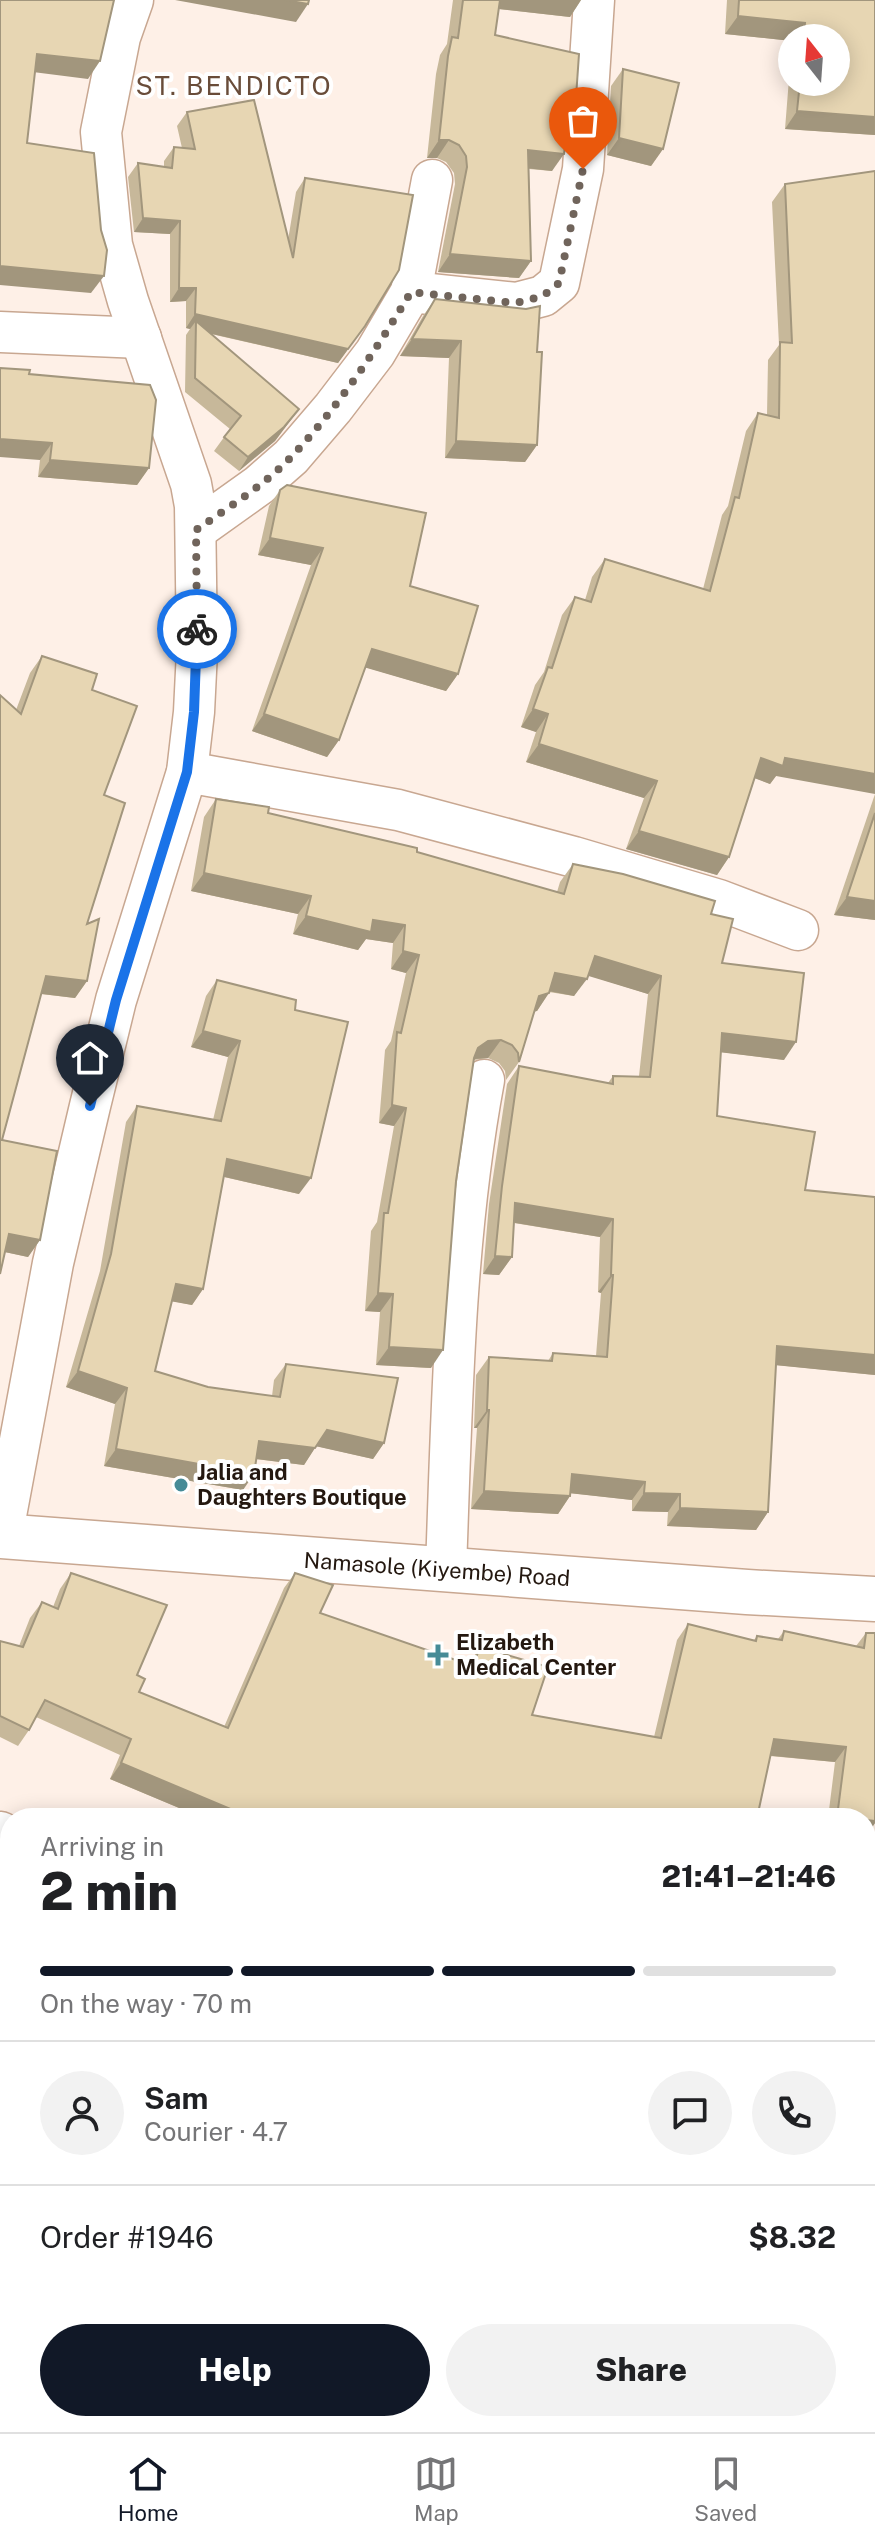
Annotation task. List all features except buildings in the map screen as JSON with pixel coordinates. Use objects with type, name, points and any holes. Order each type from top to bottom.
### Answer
[{"type":"main road","name":"Namasole (Kiyembe) Road","points":[[1,1536],[875,1599]]},
{"type":"street","points":[[1,1536],[53,1263],[116,1000],[187,772],[194,712],[196,530],[191,484],[112,245],[101,132],[120,37],[133,0]]},
{"type":"street","points":[[411,292],[516,303],[543,296],[559,283],[583,169],[594,0]]},
{"type":"street","points":[[196,530],[259,485],[291,457],[375,353],[411,292],[432,180]]},
{"type":"street","points":[[0,332],[141,338]]},
{"type":"street","points":[[187,772],[398,810],[705,895],[798,930]]},
{"type":"street","points":[[446,1569],[455,1337],[470,1155],[484,1080]]},
{"type":"way so far","points":[[197,629],[196,530],[259,485],[291,457],[375,353],[411,292],[516,303],[543,296],[559,283],[583,169]]},
{"type":"place","name":"Jalia and Daughters Boutique","points":[[181,1485]]},
{"type":"place","name":"Elizabeth Medical Center","points":[[438,1655]]},
{"type":"district","name":"ST. BENDICTO","points":[[234,85]]},
{"type":"route","points":[[90,1106],[116,1000],[187,772],[194,712],[197,629]]}]
